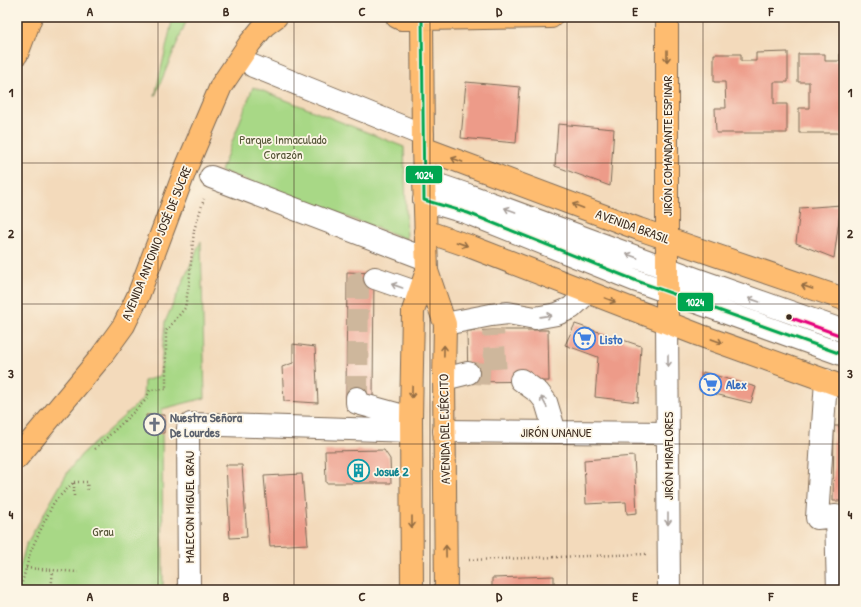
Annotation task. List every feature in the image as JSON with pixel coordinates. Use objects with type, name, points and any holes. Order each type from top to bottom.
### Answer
[{"type":"main road","points":[[17,54],[31,17]]},
{"type":"main road","points":[[396,17],[401,19],[551,17]]},
{"type":"main road","name":"JIRÓN COMANDANTE ESPINAR","points":[[667,17],[667,322]]},
{"type":"main road","name":"AVENIDA DEL EJÉRCITO","points":[[422,18],[423,141],[427,265],[444,324],[446,590]]},
{"type":"main road","name":"AVENIDA ANTONIO JOSÉ DE SUCRE","points":[[17,458],[100,358],[124,325],[138,296],[186,168],[221,86],[250,43],[268,20]]},
{"type":"main road","name":"AVENIDA BRASIL","points":[[423,141],[667,239],[844,299]]},
{"type":"main road","points":[[425,231],[469,246],[667,322],[835,384]]},
{"type":"main road","name":"AVENIDA DEL EJÉRCITO","points":[[412,590],[411,424],[413,311],[427,265]]},
{"type":"street","points":[[254,66],[423,141]]},
{"type":"street","points":[[211,177],[427,265]]},
{"type":"street","points":[[424,190],[468,195],[668,269],[844,331]]},
{"type":"street","points":[[424,190],[468,213],[637,281],[844,355]]},
{"type":"street","points":[[375,278],[418,293]]},
{"type":"street","points":[[444,324],[497,319],[535,318],[557,314],[571,308],[588,292]]},
{"type":"street","name":"JIRÓN MIRAFLORES","points":[[667,322],[668,590]]},
{"type":"street","points":[[444,379],[468,373]]},
{"type":"street","points":[[521,380],[539,393],[546,402],[555,432]]},
{"type":"street","points":[[835,384],[817,518],[836,516],[838,590]]},
{"type":"street","points":[[357,400],[411,424],[355,429],[357,400]]},
{"type":"street","name":"MALECON MIGUEL GRAU","points":[[189,590],[189,425],[355,429]]},
{"type":"street","name":"JIRÓN UNANUE","points":[[444,432],[668,433]]},
{"type":"path","points":[[95,449],[145,401],[150,390],[166,389],[166,331],[184,308],[194,230],[211,177]]},
{"type":"path","points":[[20,590],[31,550],[54,502],[74,482],[87,482],[88,492]]},
{"type":"path","points":[[74,482],[74,497]]},
{"type":"path","points":[[446,560],[668,553]]},
{"type":"path","points":[[26,568],[78,572]]},
{"type":"path","points":[[51,590],[53,570]]},
{"type":"green space","points":[[173,17],[188,17],[155,96]]},
{"type":"green space","name":"Parque Inmaculado Corazón","points":[[253,87],[404,147],[407,239],[221,171]]},
{"type":"green space","name":"Grau","points":[[201,241],[205,398],[162,409],[163,590],[17,590],[17,578],[26,545],[69,470],[82,454],[143,399],[144,381],[160,376],[165,322]]},
{"type":"building","points":[[788,52],[788,82],[774,82],[774,104],[787,104],[787,133],[716,133],[715,108],[726,108],[725,82],[714,82],[714,54],[741,54],[741,61],[756,61],[756,53]]},
{"type":"building","points":[[844,52],[844,133],[799,133],[799,108],[809,108],[809,82],[798,82],[798,54],[825,54],[825,61],[840,61],[840,53]]},
{"type":"building","points":[[466,82],[520,87],[516,143],[461,138]]},
{"type":"building","points":[[558,124],[614,129],[610,186],[555,166]]},
{"type":"building","points":[[841,205],[834,258],[796,243],[800,208]]},
{"type":"building","points":[[347,272],[374,273],[373,398],[346,398]]},
{"type":"building","points":[[575,324],[641,346],[638,402],[595,397],[598,357],[565,345]]},
{"type":"building","points":[[548,330],[549,381],[468,382],[467,331]]},
{"type":"building","points":[[293,344],[315,347],[318,403],[284,401],[282,367],[293,363]]},
{"type":"building","points":[[703,372],[756,387],[751,403],[699,390]]},
{"type":"building","name":"Nuestra Señora De Lourdes","points":[[146,415],[165,415],[164,433],[146,433]]},
{"type":"building","points":[[834,426],[844,426],[844,501],[833,501]]},
{"type":"building","name":"Josué 2","points":[[384,450],[390,459],[391,483],[326,483],[325,451]]},
{"type":"building","points":[[634,456],[637,513],[627,514],[626,502],[586,504],[584,460]]},
{"type":"building","points":[[226,465],[242,465],[247,537],[230,538]]},
{"type":"building","points":[[302,474],[308,544],[270,546],[264,476]]},
{"type":"building","points":[[554,576],[554,590],[492,590],[492,578]]},
{"type":"tunnel","points":[[357,398],[358,283],[375,278]]},
{"type":"tunnel","points":[[468,373],[496,374],[493,330]]},
{"type":"transit line","name":"1024","points":[[422,17],[424,200],[468,213],[637,281],[844,355]]},
{"type":"transit line","name":"1024","points":[[422,19],[551,17]]},
{"type":"transit line","points":[[789,317],[842,336]]},
{"type":"place","name":"Listo","points":[[584,339]]},
{"type":"place","name":"Alex","points":[[710,384]]},
{"type":"place","name":"Nuestra Señora De Lourdes","points":[[155,424]]},
{"type":"place","name":"Josué 2","points":[[358,471]]}]
